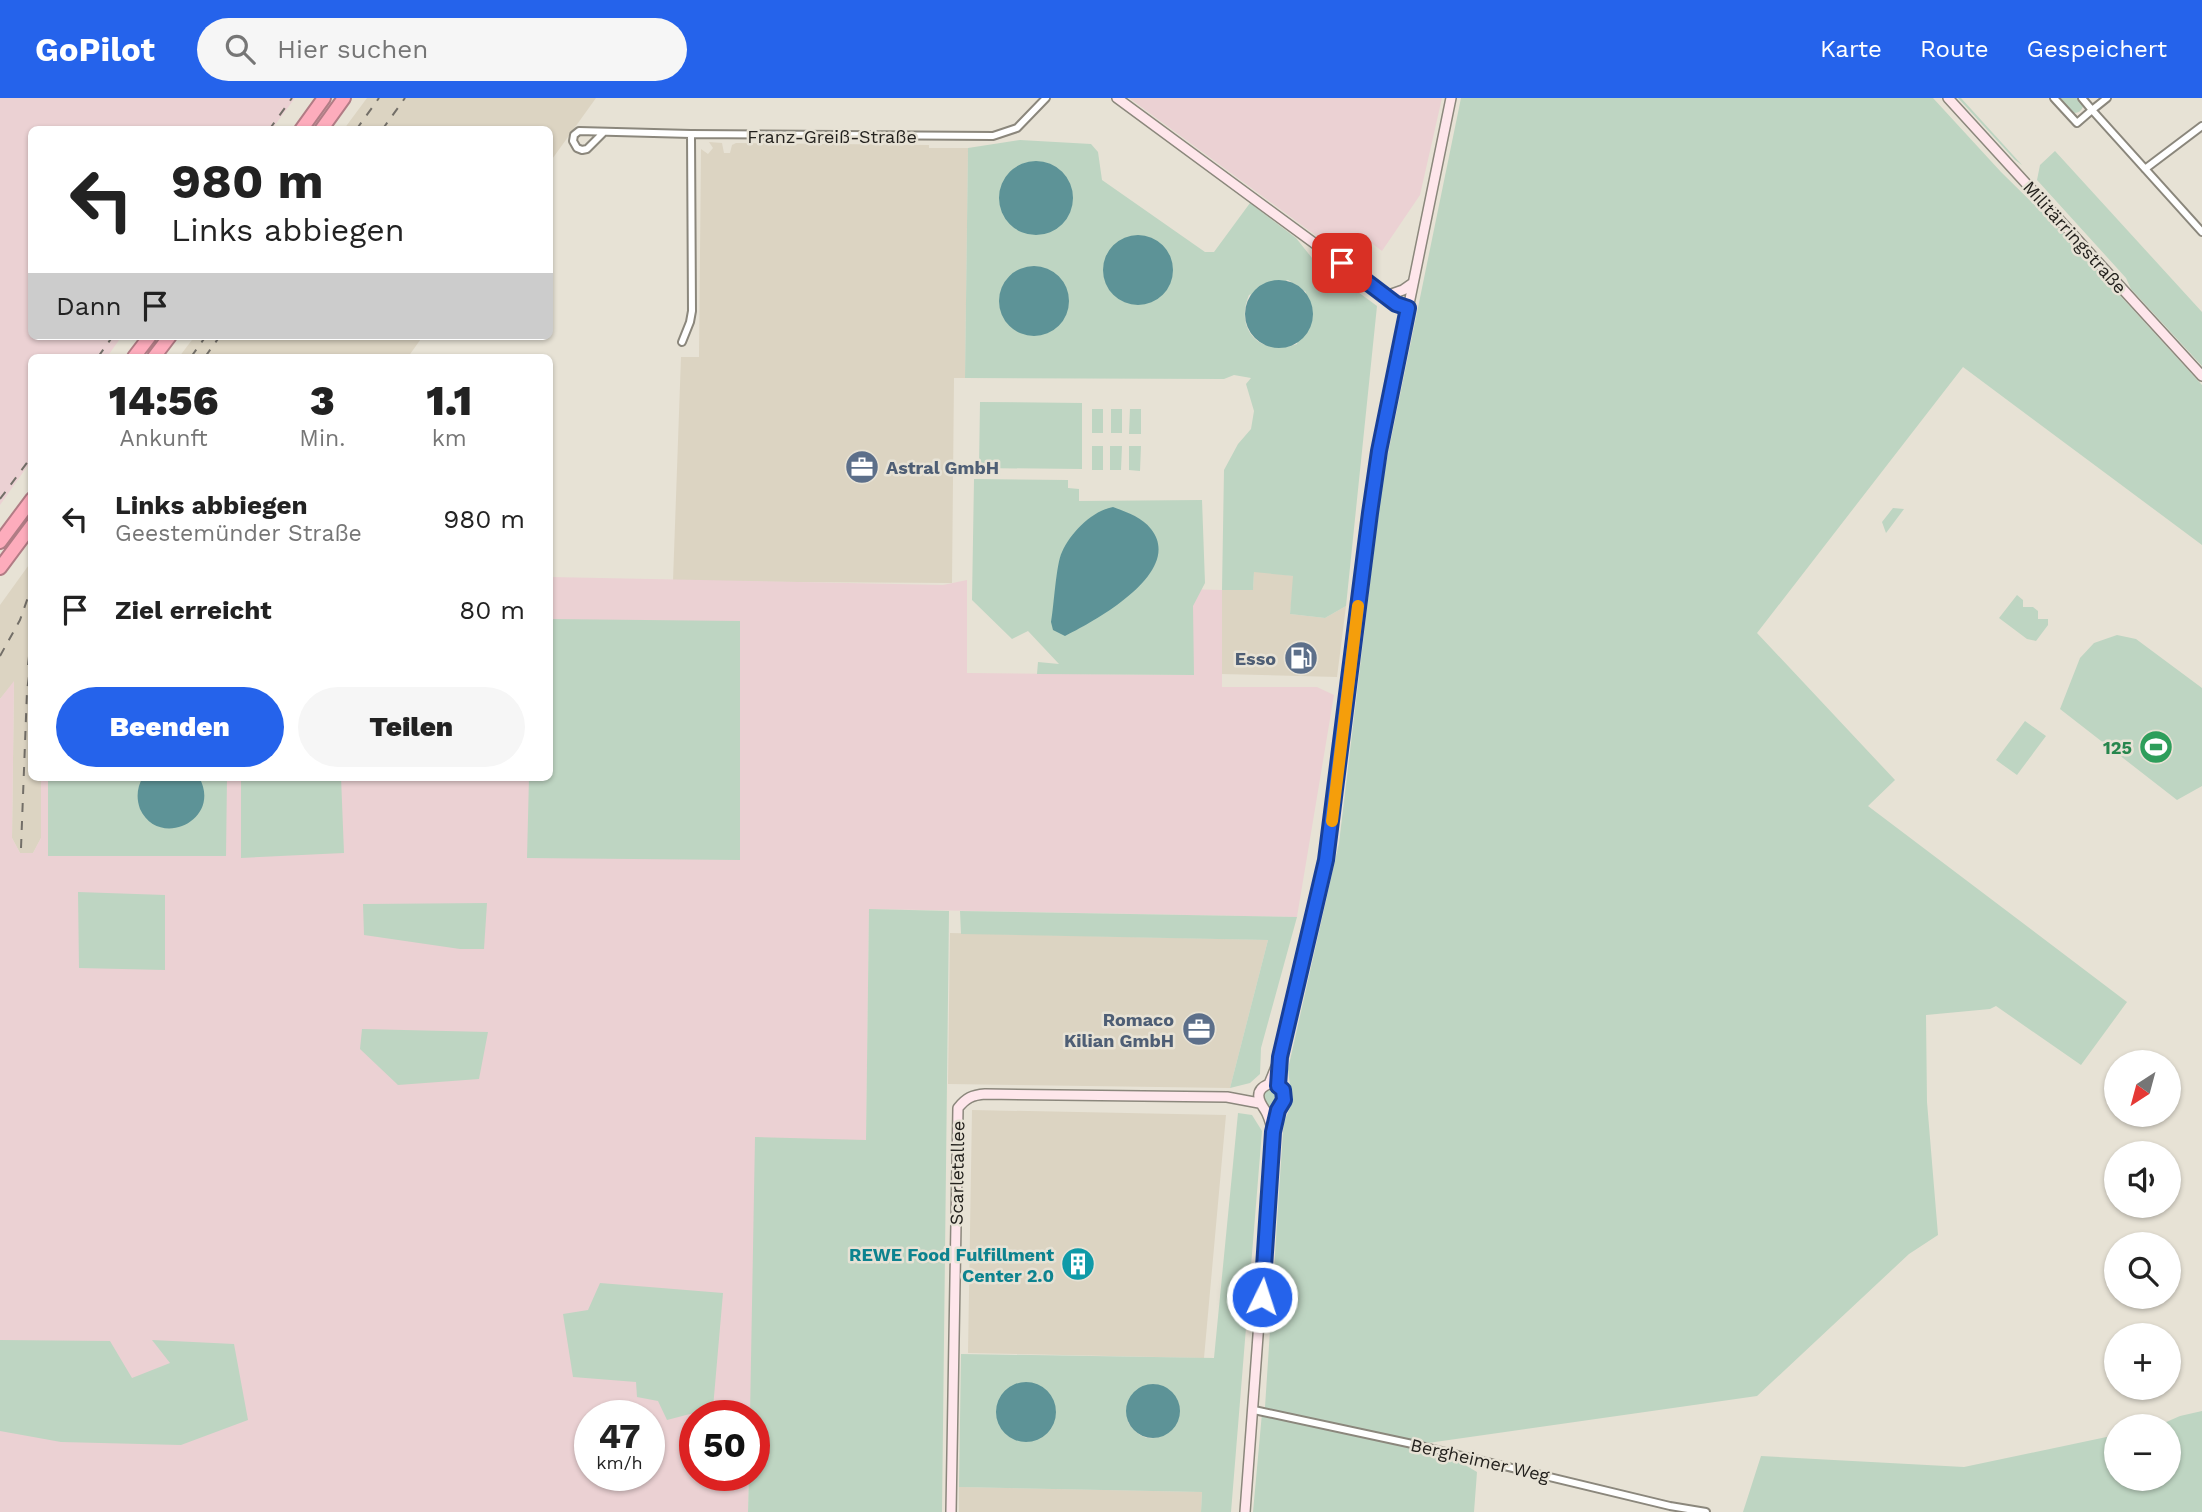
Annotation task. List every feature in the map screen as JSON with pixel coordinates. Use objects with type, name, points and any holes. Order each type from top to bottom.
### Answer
[{"type":"highway","points":[[304,126],[324,98]]},
{"type":"highway","points":[[324,126],[344,98]]},
{"type":"highway","points":[[136,354],[147,340]]},
{"type":"highway","points":[[156,354],[167,340]]},
{"type":"highway","points":[[0,542],[28,504]]},
{"type":"highway","points":[[0,568],[28,530]]},
{"type":"main road","points":[[1117,98],[1386,296],[1408,308]]},
{"type":"main road","points":[[1274,1085],[1326,860],[1379,451],[1451,98]]},
{"type":"main road","name":"Militärringstraße","points":[[1948,98],[2202,376]]},
{"type":"main road","points":[[1386,296],[1413,283]]},
{"type":"main road","points":[[1386,296],[1405,324]]},
{"type":"main road","points":[[1245,1512],[1273,1132],[1278,1110],[1284,1100],[1283,1090],[1274,1085],[1262,1088],[1260,1102],[1273,1132]]},
{"type":"main road","name":"Scarletallee","points":[[951,1512],[958,1108],[965,1099],[985,1094],[1227,1097],[1260,1102]]},
{"type":"main road","points":[[1260,1102],[1278,1110]]},
{"type":"street","name":"Franz-Greiß-Straße","points":[[604,132],[587,149],[582,150],[573,141],[574,135],[579,131],[993,136],[1017,128],[1046,98]]},
{"type":"street","points":[[2054,98],[2077,123],[2107,98]]},
{"type":"street","points":[[2082,98],[2202,232]]},
{"type":"street","points":[[2145,169],[2202,126]]},
{"type":"street","points":[[682,342],[691,322],[692,311],[691,134]]},
{"type":"street","name":"Bergheimer Weg","points":[[1254,1410],[1706,1512]]},
{"type":"shaded area","points":[[0,98],[295,98],[274,126],[28,126],[28,340],[119,340],[109,354],[28,354],[28,465],[0,505]]},
{"type":"shaded area","points":[[367,98],[596,98],[553,158],[553,126],[346,126]]},
{"type":"shaded area","points":[[1129,98],[1442,98],[1420,195],[1382,251],[1362,236],[1345,257]]},
{"type":"shaded area","points":[[709,142],[722,143],[724,153],[730,153],[732,145],[736,143],[929,145],[929,148],[968,148],[965,378],[954,378],[952,583],[673,581],[681,357],[699,357],[701,149],[708,154],[713,148]]},
{"type":"shaded area","points":[[192,340],[420,340],[410,354],[181,354]]},
{"type":"shaded area","points":[[28,566],[28,781],[41,781],[41,838],[33,853],[20,853],[12,838],[14,682],[0,699],[0,605]]},
{"type":"shaded area","points":[[1254,571],[1294,576],[1290,614],[1325,618],[1346,606],[1337,677],[1221,674],[1222,590],[1253,589]]},
{"type":"shaded area","points":[[553,577],[943,585],[967,580],[967,673],[1186,675],[1187,589],[1222,590],[1222,687],[1317,687],[1334,695],[1297,917],[869,909],[866,1140],[757,1400],[679,1400],[679,1491],[749,1491],[748,1512],[0,1512],[0,699],[14,681],[12,838],[20,853],[33,853],[41,838],[41,781],[553,781]]},
{"type":"shaded area","points":[[950,933],[1268,940],[1230,1088],[948,1084]]},
{"type":"shaded area","points":[[972,1110],[1226,1115],[1204,1358],[968,1353]]},
{"type":"shaded area","points":[[959,1487],[1202,1492],[1201,1512],[959,1512]]},
{"type":"green space","points":[[1461,98],[1933,98],[2001,172],[2060,230],[2202,385],[2202,545],[1963,367],[1757,633],[1895,780],[1868,806],[2127,1002],[2081,1065],[1996,1006],[1990,1009],[1926,1015],[1927,1102],[1938,1235],[1909,1254],[1757,1396],[1428,1443],[1477,1472],[1474,1512],[1253,1512],[1262,1413],[1265,1407],[1283,1131],[1292,1103],[1288,1069],[1339,843],[1382,483]]},
{"type":"green space","points":[[1958,98],[1961,98],[2022,165],[2015,160]]},
{"type":"green space","points":[[2059,98],[2080,98],[2084,105],[2080,111],[2074,113]]},
{"type":"green space","points":[[1020,140],[1091,144],[1098,152],[1102,180],[1205,252],[1214,252],[1250,203],[1296,238],[1312,258],[1377,306],[1346,606],[1325,618],[1290,614],[1293,576],[1254,572],[1253,590],[1222,590],[1224,470],[1238,444],[1251,429],[1254,411],[1246,384],[1251,378],[1234,375],[1224,379],[965,378],[968,148]],"holes":[[[1288,280],[1306,292],[1297,344],[1272,347],[1254,338],[1245,319],[1249,295]]]},
{"type":"green space","points":[[2055,151],[2202,312],[2202,366],[2037,180],[2040,165]]},
{"type":"green space","points":[[980,402],[1082,403],[1082,469],[979,468]]},
{"type":"green space","points":[[1092,409],[1103,409],[1103,433],[1092,433]]},
{"type":"green space","points":[[1111,409],[1122,409],[1122,433],[1111,433]]},
{"type":"green space","points":[[1130,409],[1141,409],[1141,434],[1129,434]]},
{"type":"green space","points":[[1092,446],[1103,446],[1103,470],[1092,470]]},
{"type":"green space","points":[[1110,446],[1122,446],[1121,470],[1110,470]]},
{"type":"green space","points":[[1129,446],[1141,446],[1140,471],[1129,470]]},
{"type":"green space","points":[[974,479],[1068,480],[1068,488],[1079,489],[1079,501],[1202,500],[1205,583],[1193,606],[1194,675],[1037,674],[1038,662],[1059,664],[1028,631],[1012,639],[972,600]],"holes":[[[1157,543],[1157,558],[1152,570],[1103,613],[1080,628]]]},
{"type":"green space","points":[[1893,508],[1904,509],[1886,533],[1882,522]]},
{"type":"green space","points":[[2017,595],[2023,600],[2023,607],[2033,607],[2038,611],[2038,619],[2048,619],[2048,625],[2036,641],[2027,639],[1999,618]]},
{"type":"green space","points":[[553,619],[740,621],[740,860],[527,858],[529,781],[553,781]]},
{"type":"green space","name":"125","points":[[2117,635],[2136,639],[2202,688],[2202,786],[2177,800],[2060,709],[2080,658],[2094,643]]},
{"type":"green space","points":[[2025,721],[2046,736],[2017,775],[1996,760]]},
{"type":"green space","points":[[48,781],[227,781],[226,856],[48,856]]},
{"type":"green space","points":[[241,781],[341,781],[344,853],[241,858]]},
{"type":"green space","points":[[78,892],[165,895],[165,970],[79,968]]},
{"type":"green space","points":[[487,903],[484,949],[460,949],[364,935],[363,904]]},
{"type":"green space","points":[[869,909],[949,911],[942,1512],[748,1512],[749,1491],[770,1491],[770,1400],[750,1400],[755,1137],[866,1140]]},
{"type":"green space","points":[[960,911],[1297,917],[1261,1048],[1260,1074],[1250,1083],[1230,1088],[1268,940],[961,934]]},
{"type":"green space","points":[[362,1029],[488,1032],[479,1079],[398,1085],[360,1049]]},
{"type":"green space","points":[[1268,1090],[1274,1090],[1279,1098],[1277,1104],[1268,1106],[1263,1101],[1263,1095]]},
{"type":"green space","points":[[1238,1113],[1252,1115],[1262,1131],[1231,1512],[1201,1512],[1202,1492],[959,1487],[961,1354],[1214,1358]],"holes":[[[1026,1382],[1050,1394],[1056,1411],[1051,1429],[1027,1442],[1009,1436],[1008,1388]],[[1153,1384],[1170,1391],[1177,1401],[1178,1414],[1173,1426],[1164,1434],[1153,1438],[1140,1435],[1128,1422],[1137,1390]]]},
{"type":"green space","points":[[600,1283],[723,1293],[714,1400],[679,1400],[679,1417],[667,1420],[665,1400],[637,1397],[636,1382],[573,1377],[563,1314],[588,1310]]},
{"type":"green space","points":[[0,1340],[110,1341],[132,1378],[170,1363],[152,1340],[234,1344],[248,1420],[181,1445],[61,1442],[0,1431]]},
{"type":"green space","points":[[2202,1411],[2202,1512],[1743,1512],[1761,1456],[1964,1467],[2104,1438],[2104,1491],[2181,1491],[2181,1416]]},
{"type":"water","points":[[1036,161],[1050,164],[1062,172],[1070,184],[1073,198],[1070,212],[1062,224],[1050,232],[1036,235],[1022,232],[1010,224],[1002,212],[999,198],[1002,184],[1010,172],[1022,164]]},
{"type":"water","points":[[1138,235],[1163,245],[1173,270],[1163,295],[1138,305],[1113,295],[1103,270],[1113,245]]},
{"type":"water","points":[[1034,266],[1053,272],[1063,282],[1069,301],[1063,320],[1053,330],[1034,336],[1015,330],[1005,320],[999,301],[1005,282],[1015,272]]},
{"type":"water","points":[[1272,280],[1286,280],[1298,285],[1308,295],[1313,314],[1308,333],[1298,343],[1286,348],[1272,348],[1260,343],[1250,333],[1245,321],[1245,307],[1250,295],[1260,285]]},
{"type":"water","points":[[1113,507],[1138,518],[1151,529],[1158,545],[1156,562],[1147,578],[1132,593],[1096,619],[1065,636],[1053,630],[1051,622],[1062,552],[1083,524],[1097,513]]},
{"type":"water","points":[[141,781],[200,781],[204,792],[203,806],[196,817],[186,824],[173,828],[161,827],[149,821],[140,809]]},
{"type":"water","points":[[1026,1382],[1043,1387],[1051,1395],[1056,1412],[1051,1429],[1043,1437],[1026,1442],[1009,1437],[1001,1429],[996,1412],[1001,1395],[1009,1387]]},
{"type":"water","points":[[1153,1384],[1172,1392],[1180,1411],[1172,1430],[1153,1438],[1134,1430],[1126,1411],[1134,1392]]},
{"type":"railway","points":[[272,126],[292,98]]},
{"type":"railway","points":[[359,126],[379,98]]},
{"type":"railway","points":[[385,126],[405,98]]},
{"type":"railway","points":[[100,354],[110,340]]},
{"type":"railway","points":[[193,354],[203,340]]},
{"type":"railway","points":[[207,354],[217,340]]},
{"type":"railway","points":[[0,499],[28,461]]},
{"type":"railway","points":[[0,656],[20,620],[28,597]]},
{"type":"railway","points":[[21,848],[28,684]]},
{"type":"slow traffic","points":[[1332,821],[1358,606]]},
{"type":"place","name":"Astral GmbH","points":[[862,467]]},
{"type":"place","name":"Esso","points":[[1301,658]]},
{"type":"place","name":"125","points":[[2156,747]]},
{"type":"place","name":"Romaco Kilian GmbH","points":[[1199,1029]]},
{"type":"place","name":"REWE Food Fulfillment Center 2.0","points":[[1078,1264]]},
{"type":"route","points":[[1262,1297],[1274,1122],[1284,1100],[1283,1090],[1278,1086],[1280,1057],[1326,860],[1379,451],[1408,308],[1396,304],[1342,263]]}]
